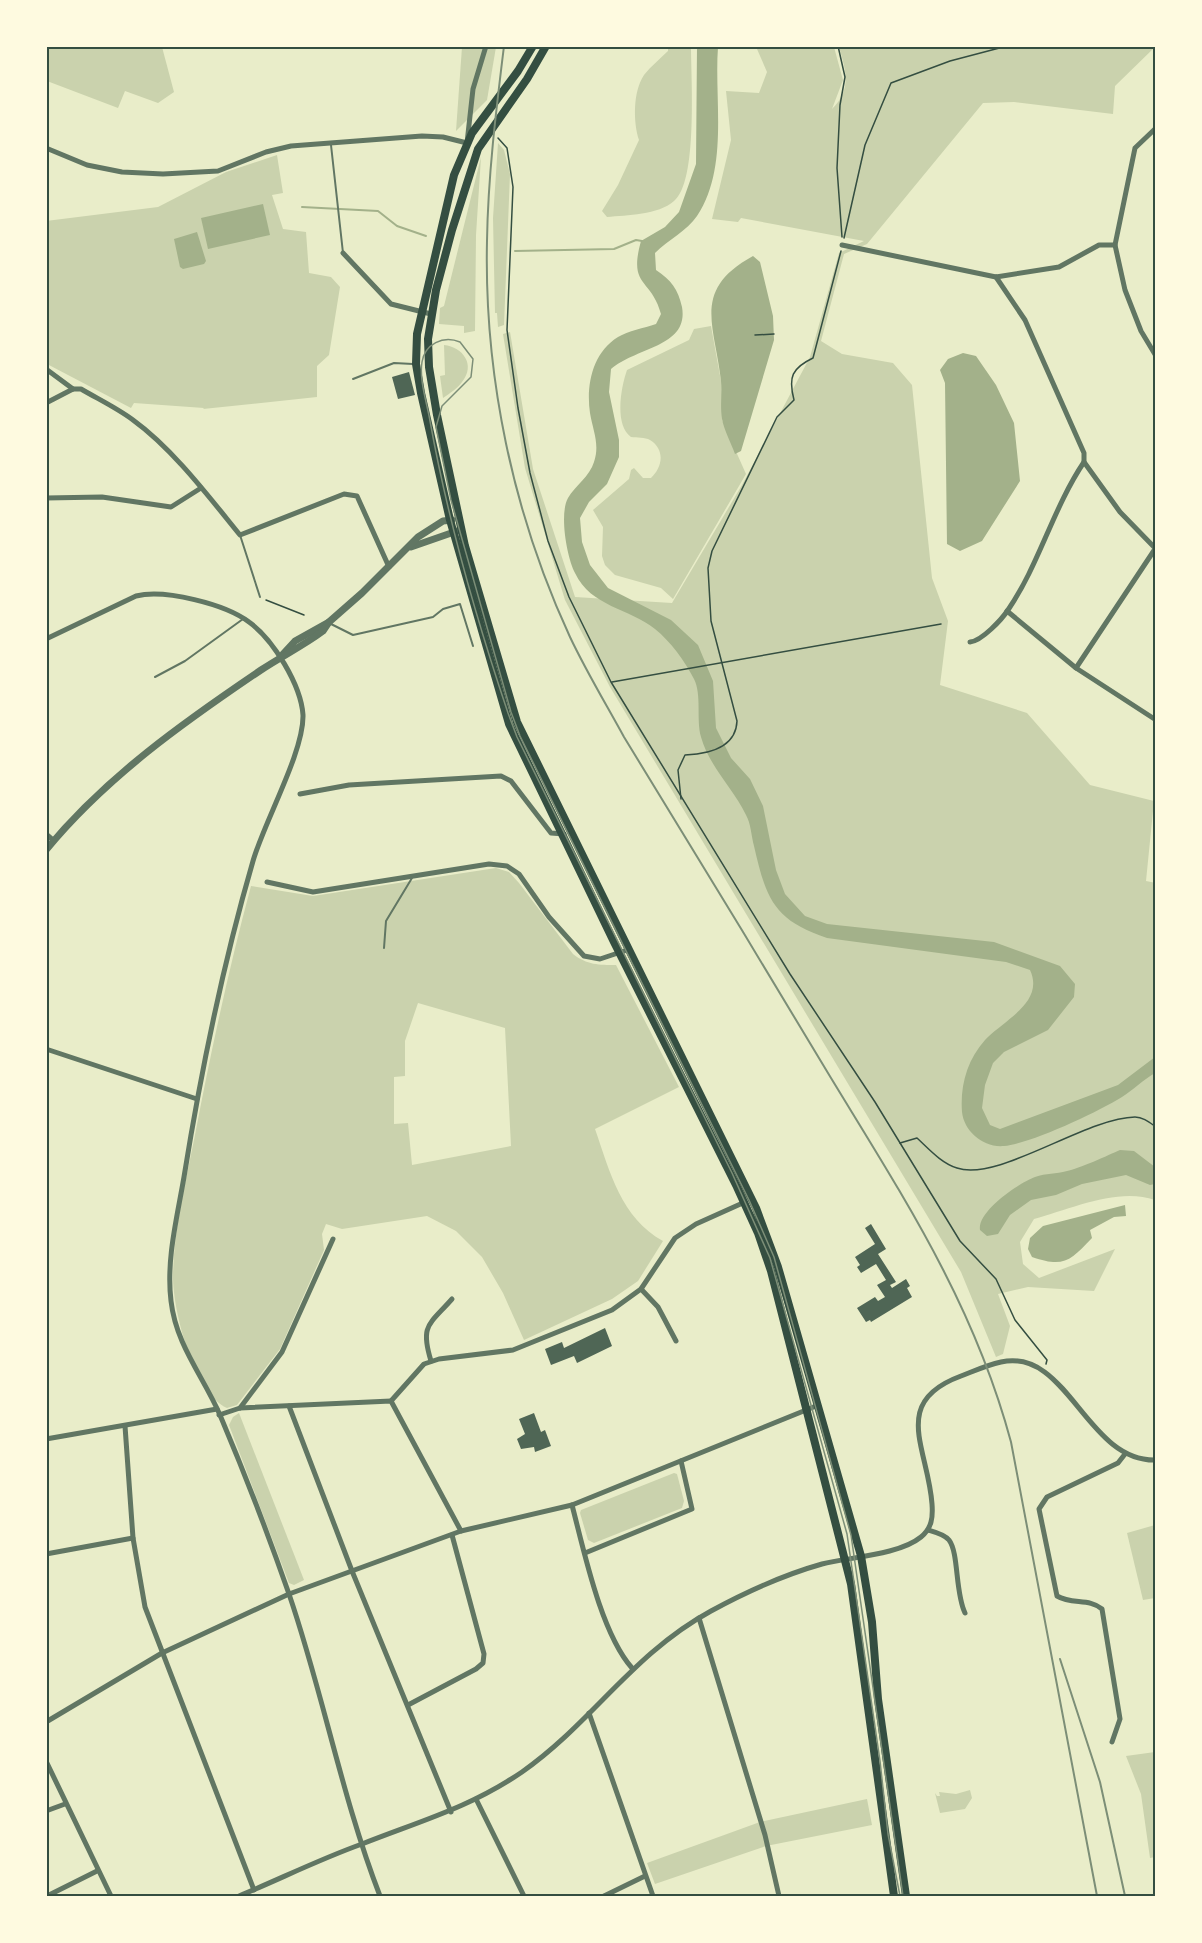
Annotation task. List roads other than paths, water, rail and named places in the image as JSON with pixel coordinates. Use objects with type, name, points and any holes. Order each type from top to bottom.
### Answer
[{"type":"main road","points":[[533,46],[466,143],[451,185],[421,312],[416,337],[416,364],[450,520],[505,714],[567,832]]},
{"type":"main road","points":[[546,46],[492,133],[478,149],[443,263],[431,314],[429,367],[448,469],[514,714],[623,952],[776,1260],[812,1407],[861,1556],[872,1622],[878,1699],[906,1896]]},
{"type":"main road","points":[[466,143],[478,149]]},
{"type":"main road","points":[[433,260],[443,263]]},
{"type":"main road","points":[[438,471],[448,469]]},
{"type":"main road","points":[[812,1407],[822,1473],[845,1560],[861,1646],[894,1896]]},
{"type":"street","points":[[46,148],[87,165],[123,172],[163,174],[218,171],[281,148],[331,142],[431,136],[466,143],[473,89],[486,46]]},
{"type":"street","points":[[1155,128],[1135,148],[1115,245],[1125,290],[1141,331],[1155,356]]},
{"type":"street","points":[[842,245],[996,278],[1059,267],[1100,245],[1115,245]]},
{"type":"street","points":[[343,253],[391,304],[431,314]]},
{"type":"street","points":[[970,642],[983,635],[1007,611],[1070,483],[1084,462],[1084,453],[1025,320],[996,278]]},
{"type":"street","points":[[46,369],[73,389],[81,390],[147,430],[201,488],[240,535],[344,494],[357,496],[389,567]]},
{"type":"street","points":[[46,404],[73,389]]},
{"type":"street","points":[[1076,668],[1155,549],[1120,512],[1084,462]]},
{"type":"street","points":[[46,498],[102,497],[171,507],[201,488]]},
{"type":"street","points":[[46,850],[88,804],[142,756],[280,658],[295,640],[329,622],[426,531],[450,520],[461,524],[454,533],[411,547]]},
{"type":"street","points":[[46,639],[109,608],[148,593],[186,598],[244,618],[255,626],[280,658],[298,692],[303,716],[302,727],[291,763],[253,858],[197,1099],[172,1254],[171,1303],[182,1344],[218,1412],[289,1594],[380,1896]]},
{"type":"street","points":[[1007,611],[1076,668],[1155,720]]},
{"type":"street","points":[[300,794],[349,785],[501,776],[511,781],[551,833],[567,832]]},
{"type":"street","points":[[46,834],[54,841]]},
{"type":"street","points":[[267,882],[313,892],[489,864],[507,866],[519,874],[549,917],[579,952],[596,959],[623,952]]},
{"type":"street","points":[[46,1049],[197,1099]]},
{"type":"street","points":[[46,1439],[240,1408],[391,1401],[417,1368],[431,1361],[497,1353],[526,1346],[612,1310],[641,1289],[675,1238],[696,1224],[747,1201]]},
{"type":"street","points":[[240,1408],[282,1352],[333,1239]]},
{"type":"street","points":[[641,1289],[658,1307],[676,1341]]},
{"type":"street","points":[[431,1361],[425,1340],[426,1328],[452,1299]]},
{"type":"street","points":[[239,1896],[363,1843],[451,1812],[476,1799],[543,1757],[632,1668],[699,1618],[783,1577],[910,1544],[928,1530],[932,1520],[932,1500],[918,1423],[919,1409],[926,1395],[946,1382],[1003,1361],[1026,1361],[1045,1371],[1095,1427],[1125,1454],[1143,1460],[1155,1460]]},
{"type":"street","points":[[391,1401],[461,1531]]},
{"type":"street","points":[[289,1406],[352,1571],[451,1812]]},
{"type":"street","points":[[46,1722],[162,1653],[289,1594],[461,1531],[572,1505],[812,1407]]},
{"type":"street","points":[[125,1426],[133,1538],[146,1607],[254,1890]]},
{"type":"street","points":[[1112,1742],[1120,1719],[1102,1609],[1089,1602],[1068,1603],[1057,1596],[1039,1509],[1047,1497],[1118,1463],[1125,1454]]},
{"type":"street","points":[[585,1553],[692,1509],[681,1461]]},
{"type":"street","points":[[572,1505],[606,1617],[620,1652],[632,1668]]},
{"type":"street","points":[[928,1530],[943,1535],[952,1545],[959,1602],[965,1613]]},
{"type":"street","points":[[408,1705],[476,1669],[484,1659],[452,1535]]},
{"type":"street","points":[[46,1554],[133,1538]]},
{"type":"street","points":[[699,1618],[765,1835],[779,1896]]},
{"type":"street","points":[[589,1713],[653,1896]]},
{"type":"street","points":[[46,1761],[111,1896]]},
{"type":"street","points":[[476,1799],[524,1896]]},
{"type":"street","points":[[46,1811],[65,1803]]},
{"type":"street","points":[[47,1896],[97,1871]]},
{"type":"street","points":[[604,1896],[645,1876]]},
{"type":"lane","points":[[331,142],[343,253]]},
{"type":"lane","points":[[352,379],[394,363],[416,364]]},
{"type":"lane","points":[[240,535],[260,597]]},
{"type":"lane","points":[[329,622],[336,628],[353,635],[433,617],[443,609],[460,604],[472,646]]},
{"type":"lane","points":[[155,677],[185,661],[244,618]]},
{"type":"lane","points":[[384,948],[386,921],[414,876]]},
{"type":"waterway","points":[[302,207],[378,211],[397,226],[426,236]]},
{"type":"waterway","points":[[515,251],[614,249],[636,240],[642,241]]},
{"type":"tram line","points":[[900,1896],[888,1834],[880,1761],[847,1534],[770,1258],[732,1173],[517,737],[508,713],[474,605],[454,531],[424,392],[422,362],[427,350],[441,341],[460,342],[473,359],[471,377],[442,406],[436,427],[451,500],[511,712],[520,736],[749,1200],[774,1257],[851,1535],[903,1896]]},
{"type":"railway","points":[[504,46],[489,192],[487,292],[497,393],[506,443],[533,542],[570,637],[596,687],[624,737],[885,1166],[934,1253],[978,1344],[1011,1442],[1097,1896]]},
{"type":"railway","points":[[1060,1659],[1100,1782],[1125,1896]]}]
